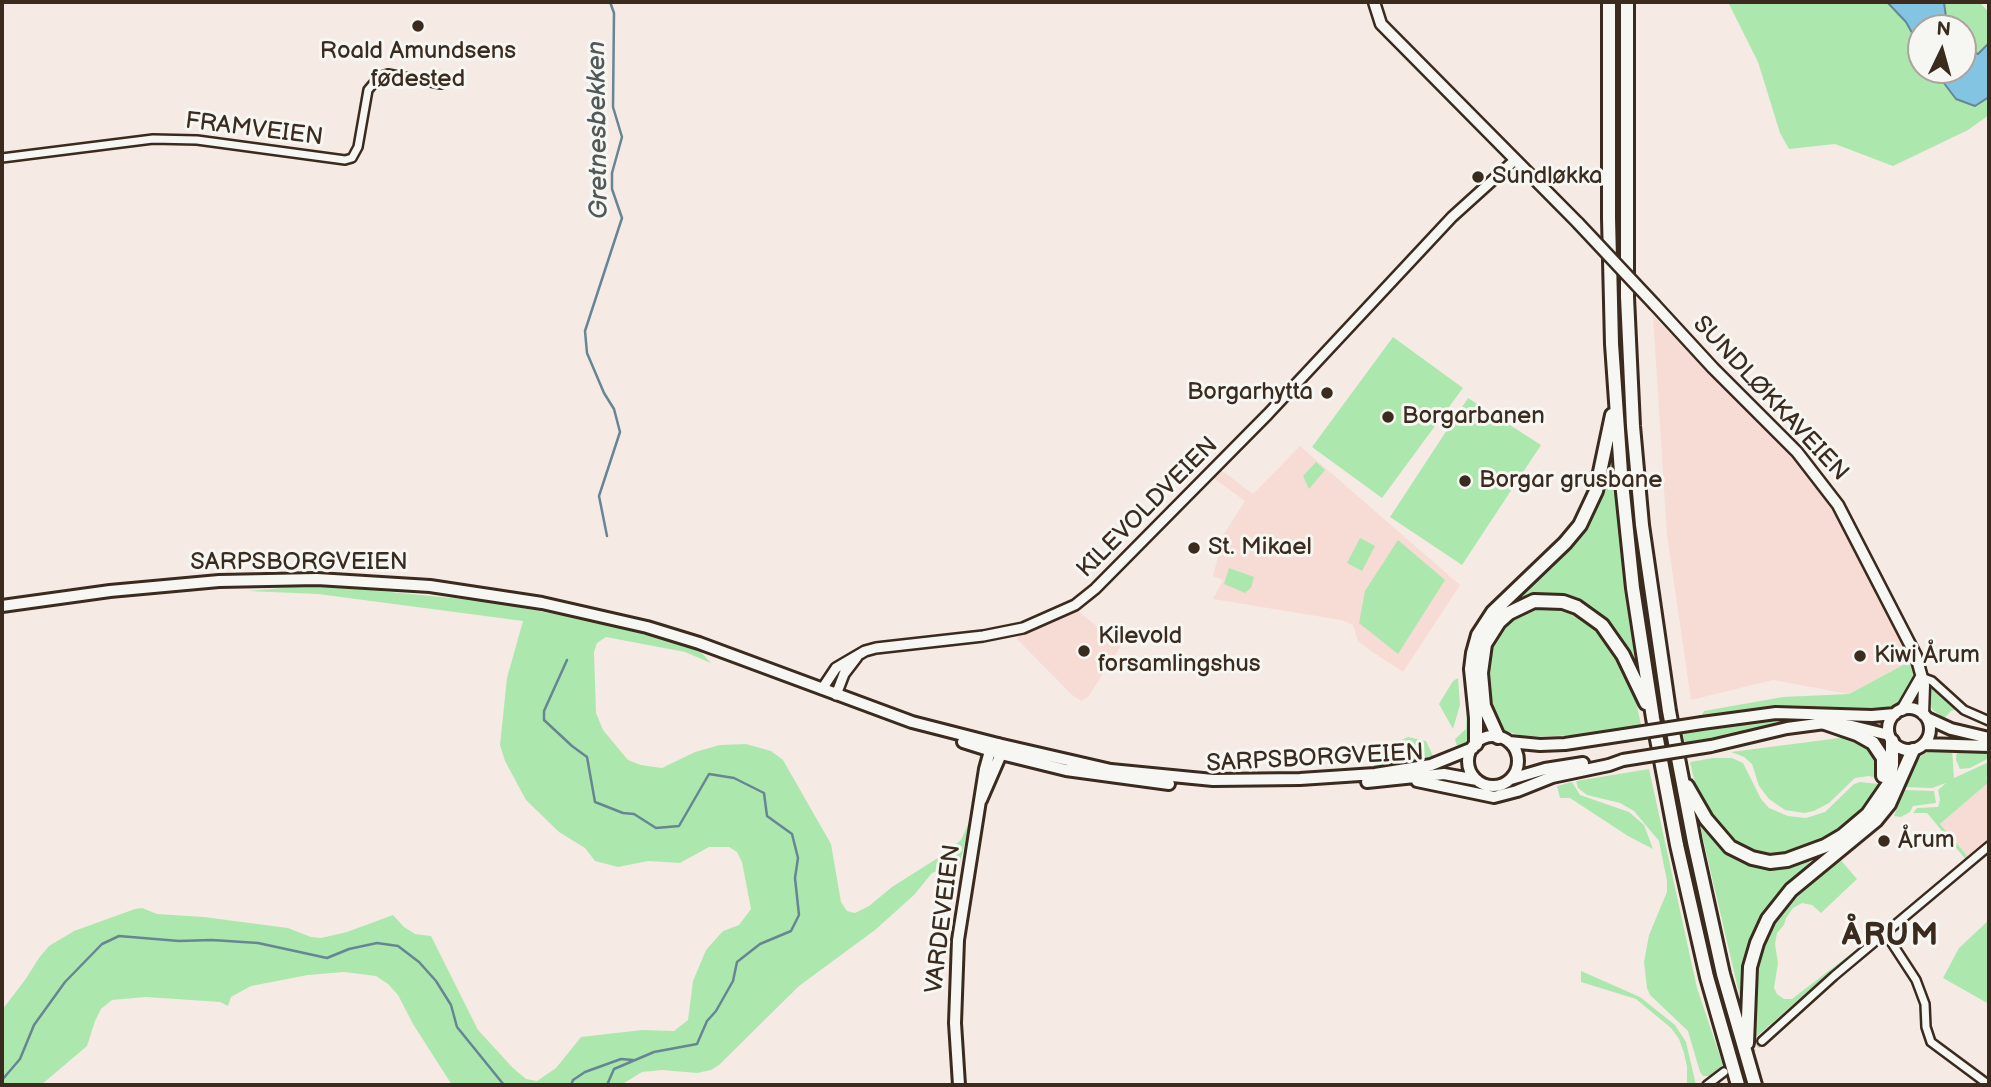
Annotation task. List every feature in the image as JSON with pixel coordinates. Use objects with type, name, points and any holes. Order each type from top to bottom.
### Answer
[{"type":"highway","points":[[1609,2],[1609,243],[1615,398],[1630,564],[1653,718],[1689,902],[1738,1085]]},
{"type":"highway","points":[[1627,2],[1626,272],[1634,437],[1650,586],[1679,770],[1718,952],[1755,1085]]},
{"type":"highway","points":[[1474,746],[1477,734],[1471,669],[1472,653],[1478,635],[1493,612],[1565,543],[1585,516],[1600,479],[1615,398]]},
{"type":"highway","points":[[1503,739],[1484,706],[1481,673],[1485,644],[1499,622],[1509,613],[1534,601],[1563,602],[1577,607],[1602,625],[1623,655],[1653,718]]},
{"type":"highway","points":[[1825,723],[1862,736],[1880,749],[1884,764],[1877,804]]},
{"type":"highway","points":[[1679,770],[1700,809],[1721,838],[1740,853],[1769,862],[1787,860],[1825,846],[1857,825],[1877,804],[1884,795],[1891,775],[1891,738]]},
{"type":"highway","points":[[1746,1057],[1750,967],[1768,919],[1791,890],[1876,820],[1889,804],[1919,747]]},
{"type":"main road","points":[[1374,2],[1381,24],[1515,160]]},
{"type":"main road","name":"SUNDLØKKAVEIEN","points":[[1515,160],[1797,452],[1822,482],[1859,543],[1916,656],[1924,685],[1925,716]]},
{"type":"main road","name":"SARPSBORGVEIEN","points":[[2,606],[99,592],[219,581],[317,579],[430,586],[542,603],[647,627],[699,643],[836,695],[996,750],[1091,774],[1178,785],[1261,787],[1444,774],[1477,780]]},
{"type":"main road","points":[[1891,738],[1889,723],[1922,677]]},
{"type":"main road","points":[[1989,738],[1951,729],[1913,709],[1872,716],[1776,713],[1565,744],[1540,745],[1486,738],[1474,746],[1470,754],[1470,768],[1477,780],[1483,784],[1497,786],[1510,779],[1545,769],[1711,746],[1787,728],[1825,723],[1852,726],[1891,738],[1901,748],[1989,746]]},
{"type":"main road","points":[[1919,747],[1930,732],[1925,716]]},
{"type":"main road","points":[[1503,739],[1517,753],[1517,767],[1510,779]]},
{"type":"main road","name":"SARPSBORGVEIEN","points":[[996,750],[1111,770],[1172,777],[1240,780],[1375,774],[1431,765],[1474,746]]},
{"type":"main road","name":"VARDEVEIEN","points":[[959,1085],[955,1023],[956,968],[985,769],[996,750]]},
{"type":"main road","points":[[1380,780],[1395,783],[1425,781],[1494,797],[1552,777],[1623,760]]},
{"type":"street","name":"FRAMVEIEN","points":[[2,158],[153,139],[197,140],[345,160],[352,158],[358,147],[368,90],[379,77],[388,74],[441,84]]},
{"type":"street","name":"KILEVOLDVEIEN","points":[[822,689],[836,668],[864,651],[983,636],[1023,628],[1074,605],[1095,589],[1268,414],[1452,217],[1515,160]]},
{"type":"street","points":[[836,695],[844,674],[864,651]]},
{"type":"street","points":[[1922,677],[1936,683],[1964,710],[1989,721]]},
{"type":"street","points":[[1762,1041],[1834,976],[1989,846]]},
{"type":"street","points":[[1886,934],[1916,980],[1925,1004],[1926,1027],[1931,1042],[1989,1085]]},
{"type":"street","points":[[1707,1085],[1724,1072]]},
{"type":"shaded area","points":[[1653,316],[1798,459],[1835,506],[1914,662],[1905,664],[1849,694],[1773,680],[1691,700],[1667,535]]},
{"type":"shaded area","points":[[1300,446],[1460,585],[1403,672],[1358,641],[1353,625],[1341,620],[1213,599],[1223,580],[1213,576],[1224,534],[1245,501],[1209,475],[1217,467],[1253,494]]},
{"type":"shaded area","points":[[1075,605],[1078,611],[1121,646],[1088,697],[1081,701],[1017,639],[1023,628]]},
{"type":"shaded area","points":[[1989,782],[1989,846],[1972,862],[1940,824]]},
{"type":"green space","points":[[1728,2],[1979,2],[1989,12],[1989,115],[1968,130],[1893,166],[1835,144],[1789,149],[1780,133],[1758,62]]},
{"type":"green space","name":"Borgarbanen","points":[[1393,337],[1463,388],[1382,498],[1312,447]]},
{"type":"green space","name":"Borgar grusbane","points":[[1468,398],[1541,445],[1462,565],[1390,517]]},
{"type":"green space","points":[[1609,447],[1636,673],[1616,633],[1593,611],[1517,603],[1515,599],[1574,542],[1593,515],[1603,492]]},
{"type":"green space","points":[[1316,462],[1325,470],[1309,489],[1303,476]]},
{"type":"green space","points":[[1360,538],[1375,546],[1362,571],[1347,563]]},
{"type":"green space","points":[[1398,540],[1445,580],[1398,654],[1359,623],[1365,591]]},
{"type":"green space","points":[[1229,568],[1254,577],[1251,588],[1245,593],[1224,584]]},
{"type":"green space","points":[[317,585],[483,601],[594,621],[699,650],[711,663],[685,652],[606,637],[597,643],[594,652],[596,713],[603,730],[628,760],[662,768],[695,752],[720,745],[746,744],[771,751],[783,760],[831,844],[841,902],[847,911],[855,913],[869,906],[892,887],[944,854],[961,840],[971,818],[956,879],[950,872],[940,870],[932,873],[914,895],[875,930],[799,986],[711,1070],[697,1073],[662,1070],[642,1072],[621,1085],[452,1085],[398,995],[388,984],[376,976],[344,972],[308,975],[251,986],[231,997],[228,1006],[220,1002],[146,997],[112,1000],[101,1009],[87,1046],[41,1085],[2,1085],[2,1010],[39,958],[49,946],[74,931],[142,908],[157,914],[288,928],[321,938],[347,932],[393,915],[415,934],[431,936],[478,1030],[526,1079],[537,1081],[556,1068],[581,1037],[642,1030],[674,1031],[688,1020],[693,981],[706,950],[723,931],[739,925],[751,909],[742,862],[737,852],[729,847],[709,847],[680,863],[648,861],[618,867],[595,861],[585,848],[559,832],[526,800],[505,761],[500,745],[507,678],[523,621],[318,594],[248,591]]},
{"type":"green space","points":[[1553,605],[1577,612],[1591,621],[1617,653],[1635,697],[1641,725],[1579,735],[1526,737],[1505,731],[1497,723],[1492,715],[1487,679],[1489,653],[1493,642],[1507,622],[1520,612],[1536,606]]},
{"type":"green space","points":[[1905,664],[1913,665],[1914,683],[1901,703],[1882,712],[1762,708],[1701,717],[1704,711],[1783,697],[1849,694]]},
{"type":"green space","points":[[1458,678],[1460,705],[1453,729],[1439,704],[1453,681]]},
{"type":"green space","points":[[1930,686],[1934,686],[1958,709],[1945,717],[1948,722],[1929,704]]},
{"type":"green space","points":[[1467,702],[1471,714],[1471,741],[1457,746],[1455,739],[1466,729]]},
{"type":"green space","points":[[1796,716],[1827,716],[1731,738],[1685,745],[1683,733]]},
{"type":"green space","points":[[1408,737],[1426,741],[1433,756],[1372,767],[1399,741]]},
{"type":"green space","points":[[1847,737],[1863,743],[1880,757],[1879,779],[1869,776],[1855,778],[1829,803],[1804,813],[1785,810],[1769,799],[1759,786],[1752,764],[1744,757],[1731,752]]},
{"type":"green space","points":[[1937,749],[1952,749],[1954,778],[1989,762],[1989,775],[1986,778],[1989,782],[1940,824],[1969,858],[1967,861],[1927,813],[1913,813],[1917,808],[1938,807],[1938,790],[1946,783],[1932,788],[1903,787],[1912,766],[1923,754]]},
{"type":"green space","points":[[1957,749],[1989,751],[1989,758],[1970,768],[1960,769],[1956,760]]},
{"type":"green space","points":[[1732,758],[1743,763],[1761,799],[1769,808],[1788,816],[1806,818],[1825,812],[1854,784],[1879,784],[1873,801],[1853,824],[1805,851],[1771,856],[1749,852],[1728,839],[1702,802],[1690,762]]},
{"type":"green space","points":[[1649,769],[1697,988],[1723,1065],[1709,1076],[1703,1076],[1700,1072],[1688,1031],[1650,995],[1647,988],[1644,962],[1649,935],[1667,892],[1659,841],[1634,811],[1620,803],[1587,795],[1578,788],[1576,781]]},
{"type":"green space","points":[[1572,782],[1580,795],[1629,812],[1644,825],[1653,849],[1570,798],[1560,798],[1557,786]]},
{"type":"green space","points":[[1903,790],[1934,791],[1936,803],[1913,806],[1910,812],[1901,817],[1894,816]]},
{"type":"green space","points":[[1697,813],[1723,848],[1785,866],[1808,859],[1812,869],[1776,900],[1743,1006],[1742,1006]]},
{"type":"green space","points":[[1839,858],[1857,879],[1821,913],[1812,905],[1802,903],[1793,908],[1777,933],[1775,944],[1778,963],[1774,988],[1777,994],[1784,999],[1792,999],[1856,950],[1756,1037],[1752,1015],[1756,962],[1767,928],[1780,907],[1804,884]]},
{"type":"green space","points":[[1989,920],[1989,1004],[1943,978],[1959,948]]},
{"type":"green space","points":[[1581,971],[1640,997],[1675,1025],[1686,1042],[1696,1085],[1687,1085],[1684,1053],[1671,1028],[1636,999],[1581,982]]},
{"type":"water","points":[[1887,2],[1944,2],[1946,14],[1907,14],[1906,22]]},
{"type":"water","points":[[1989,43],[1989,97],[1975,106],[1956,99],[1945,84],[1977,84],[1977,54]]},
{"type":"waterway","name":"Gretnesbekken","points":[[607,536],[599,496],[620,432],[614,409],[587,353],[585,331],[622,218],[612,189],[612,173],[622,137],[613,107],[614,13],[610,2]]},
{"type":"waterway","name":"Gretnesbekken","points":[[567,660],[544,711],[544,720],[587,757],[595,802],[623,813],[634,814],[656,828],[679,826],[709,774],[734,778],[764,793],[767,816],[792,834],[798,858],[795,878],[799,915],[791,931],[760,944],[737,962],[733,981],[707,1021],[697,1044],[654,1052],[614,1069],[607,1085]]},
{"type":"waterway","points":[[2,1080],[20,1059],[34,1025],[65,982],[102,944],[119,936],[258,943],[327,958],[349,949],[377,943],[398,946],[419,962],[436,981],[451,1005],[457,1027],[504,1085]]},
{"type":"waterway","points":[[571,1085],[573,1080],[585,1072],[621,1059],[633,1060]]},
{"type":"tunnel","points":[[1724,1072],[1762,1041]]},
{"type":"place","name":"Roald Amundsens fødested","points":[[418,26]]},
{"type":"place","name":"Sundløkka","points":[[1478,177]]},
{"type":"place","name":"Borgarhytta","points":[[1327,393]]},
{"type":"place","name":"Borgarbanen","points":[[1388,417]]},
{"type":"place","name":"Borgar grusbane","points":[[1465,481]]},
{"type":"place","name":"St. Mikael","points":[[1194,548]]},
{"type":"place","name":"Kilevold forsamlingshus","points":[[1084,651]]},
{"type":"place","name":"Kiwi Årum","points":[[1860,656]]},
{"type":"place","name":"Årum","points":[[1884,841]]},
{"type":"district","name":"ÅRUM","points":[[1891,937]]}]
